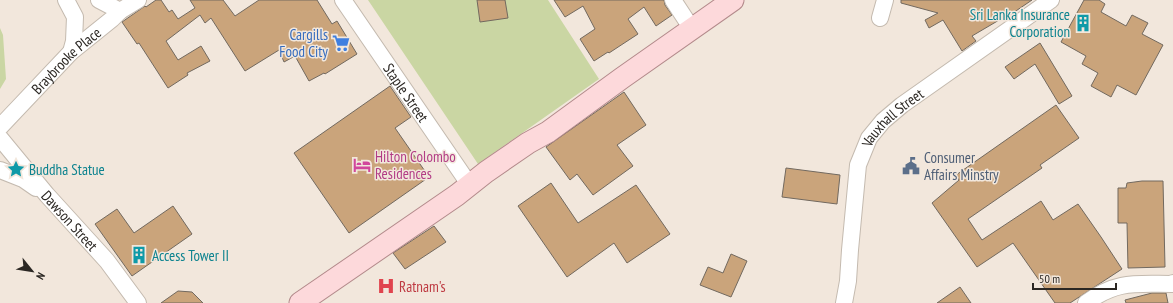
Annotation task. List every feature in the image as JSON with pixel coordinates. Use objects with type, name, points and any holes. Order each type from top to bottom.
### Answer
[{"type":"main road","points":[[300,303],[442,206],[470,184],[528,143],[548,132],[733,0]]},
{"type":"street","points":[[66,0],[75,17],[74,41],[71,52]]},
{"type":"street","points":[[100,0],[120,10]]},
{"type":"street","name":"Braybrooke Place","points":[[0,127],[71,52],[112,19],[120,10],[138,0]]},
{"type":"street","name":"Staple Street","points":[[343,0],[470,184]]},
{"type":"street","points":[[673,0],[692,29]]},
{"type":"street","points":[[880,18],[885,0]]},
{"type":"street","name":"Vauxhall Street","points":[[844,303],[848,281],[858,165],[869,138],[883,121],[902,105],[1051,0]]},
{"type":"street","name":"Dawson Street","points":[[0,138],[47,195],[103,256],[138,303]]},
{"type":"street","points":[[0,170],[23,180],[47,195]]},
{"type":"street","points":[[1086,303],[1099,293],[1124,284],[1173,284]]},
{"type":"green space","points":[[368,0],[548,0],[599,79],[478,164]]},
{"type":"green space","points":[[0,28],[3,35],[6,79],[0,89]]},
{"type":"building","points":[[156,0],[161,0],[169,12],[172,10],[178,19],[195,8],[190,0],[223,0],[235,16],[259,0],[317,0],[332,24],[337,21],[357,54],[325,74],[324,73],[309,81],[295,56],[284,62],[279,50],[245,71],[211,18],[205,23],[200,15],[166,41],[178,60],[201,46],[210,61],[187,73],[188,75],[168,88],[139,43],[137,44],[122,22]]},
{"type":"building","points":[[477,0],[505,0],[508,18],[480,22]]},
{"type":"building","points":[[554,0],[664,0],[665,5],[672,15],[656,26],[644,7],[628,19],[638,34],[594,61],[580,39],[595,29],[583,6],[565,17]]},
{"type":"building","points":[[901,0],[1032,0],[1007,17],[1006,16],[972,36],[976,41],[962,51],[943,20],[929,28],[925,20],[938,13],[901,3]]},
{"type":"building","points":[[1084,0],[1099,0],[1105,4],[1101,12],[1126,26],[1132,15],[1148,23],[1142,34],[1163,45],[1136,95],[1117,85],[1111,97],[1091,86],[1098,73],[1082,64],[1086,56],[1061,42]]},
{"type":"building","points":[[1040,43],[1072,96],[1059,104],[1035,64],[1014,79],[1005,67]]},
{"type":"building","name":"Hilton Colombo Residences","points":[[390,86],[411,117],[395,128],[429,177],[349,233],[294,153]]},
{"type":"building","points":[[624,92],[646,125],[617,145],[633,166],[593,195],[577,174],[570,180],[546,147]]},
{"type":"building","points":[[1056,105],[1079,138],[1040,165],[1042,168],[968,219],[982,240],[1041,201],[1053,220],[1078,204],[1122,269],[1070,303],[1055,303],[1013,243],[977,267],[932,203],[959,180],[956,175]]},
{"type":"building","points":[[786,168],[840,175],[837,204],[782,197]]},
{"type":"building","points":[[1163,181],[1165,267],[1128,268],[1127,223],[1118,223],[1118,188],[1126,188],[1127,183]]},
{"type":"building","points":[[551,183],[578,223],[636,185],[670,234],[627,263],[614,243],[567,277],[518,206]]},
{"type":"building","name":"Access Tower II","points":[[173,206],[192,234],[132,276],[95,224],[117,209],[134,233]]},
{"type":"building","points":[[434,226],[446,242],[405,269],[393,253]]},
{"type":"building","points":[[731,254],[747,261],[731,297],[700,285],[708,267],[723,273]]},
{"type":"building","points":[[960,287],[971,303],[937,303]]},
{"type":"building","points":[[178,291],[192,292],[203,303],[161,303]]},
{"type":"building","points":[[1152,293],[1166,293],[1168,303],[1126,303],[1125,300]]},
{"type":"place","name":"Sri Lanka Insurance Corporation","points":[[1083,23]]},
{"type":"place","name":"Cargills Food City","points":[[341,43]]},
{"type":"place","name":"Hilton Colombo Residences","points":[[362,165]]},
{"type":"place","name":"Consumer Affairs Minstry","points":[[911,166]]},
{"type":"place","name":"Buddha Statue","points":[[16,169]]},
{"type":"place","name":"Access Tower II","points":[[139,255]]},
{"type":"place","name":"Ratnam's","points":[[386,286]]}]
